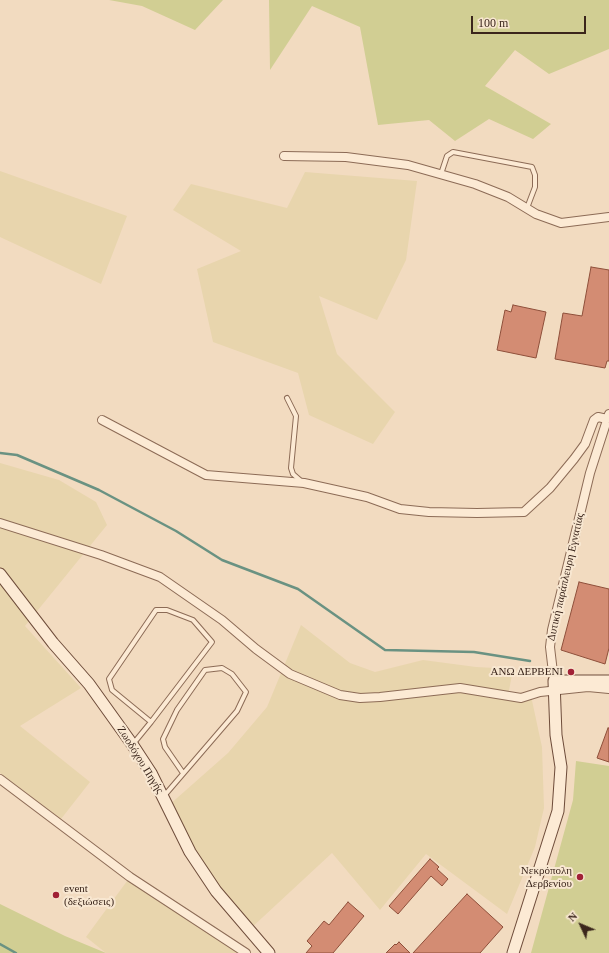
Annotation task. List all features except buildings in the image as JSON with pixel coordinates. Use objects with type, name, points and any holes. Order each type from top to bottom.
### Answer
[{"type":"street","points":[[284,156],[346,157],[408,165],[501,194],[536,214],[561,223],[609,217]]},
{"type":"street","points":[[102,420],[206,475],[304,483],[367,497],[400,509],[429,512],[524,512],[550,488],[574,459],[585,444],[594,420],[598,416],[608,416]]},
{"type":"street","name":"Δυτική παράπλευρη Εγνατίας","points":[[513,953],[558,811],[561,767],[556,735],[554,687],[550,647],[552,630],[590,473],[608,416]]},
{"type":"street","points":[[0,523],[101,555],[160,577],[222,620],[256,649],[290,674],[340,695],[360,698],[380,697],[460,688],[521,698],[554,687],[608,682]]},
{"type":"street","name":"Ζωοδόχου Πηγής","points":[[0,574],[53,643],[89,684],[132,744],[164,797],[190,852],[216,891],[269,953]]},
{"type":"street","points":[[0,779],[130,877],[246,953]]},
{"type":"lane","points":[[440,174],[447,156],[453,152],[532,167],[535,175],[535,187],[527,208]]},
{"type":"lane","points":[[287,398],[296,416],[291,468],[293,474],[304,483]]},
{"type":"lane","points":[[132,744],[151,722],[212,642],[193,620],[167,610],[156,610],[109,679],[112,690],[151,722]]},
{"type":"lane","points":[[164,797],[237,711],[246,692],[232,674],[222,668],[205,670],[177,710],[163,739],[165,747],[183,773]]},
{"type":"shaded area","points":[[109,0],[223,0],[195,30],[142,6]]},
{"type":"shaded area","points":[[269,0],[609,0],[609,49],[549,74],[515,50],[485,86],[551,124],[533,139],[489,119],[455,141],[429,120],[378,125],[360,27],[312,6],[270,70]]},
{"type":"shaded area","points":[[0,171],[127,216],[101,284],[0,237]]},
{"type":"shaded area","points":[[305,172],[417,181],[406,260],[377,320],[319,296],[337,354],[395,412],[373,444],[309,415],[298,373],[213,342],[197,269],[241,251],[173,210],[191,184],[287,208]]},
{"type":"shaded area","points":[[0,463],[59,480],[96,502],[107,525],[25,626],[81,688],[20,726],[90,782],[61,819],[0,773]]},
{"type":"shaded area","points":[[301,625],[350,663],[375,672],[423,660],[476,667],[513,669],[508,696],[531,696],[542,747],[544,808],[535,847],[507,914],[426,854],[380,910],[332,853],[249,930],[216,891],[168,806],[228,753],[267,707]]},
{"type":"shaded area","name":"Νεκρόπολη Δερβενίου","points":[[576,761],[609,766],[609,953],[531,953],[573,800]]},
{"type":"shaded area","points":[[130,877],[239,953],[106,953],[86,937]]},
{"type":"shaded area","points":[[0,904],[65,936],[106,953],[0,953]]},
{"type":"waterway","points":[[0,453],[17,455],[99,490],[176,531],[222,560],[298,589],[385,650],[474,652],[530,661]]},
{"type":"waterway","points":[[0,944],[16,953]]},
{"type":"place","name":"ΑΝΩ ΔΕΡΒΕΝΙ","points":[[571,672]]},
{"type":"place","name":"Νεκρόπολη Δερβενίου","points":[[580,877]]},
{"type":"place","name":"event (δεξιώσεις)","points":[[56,895]]}]
